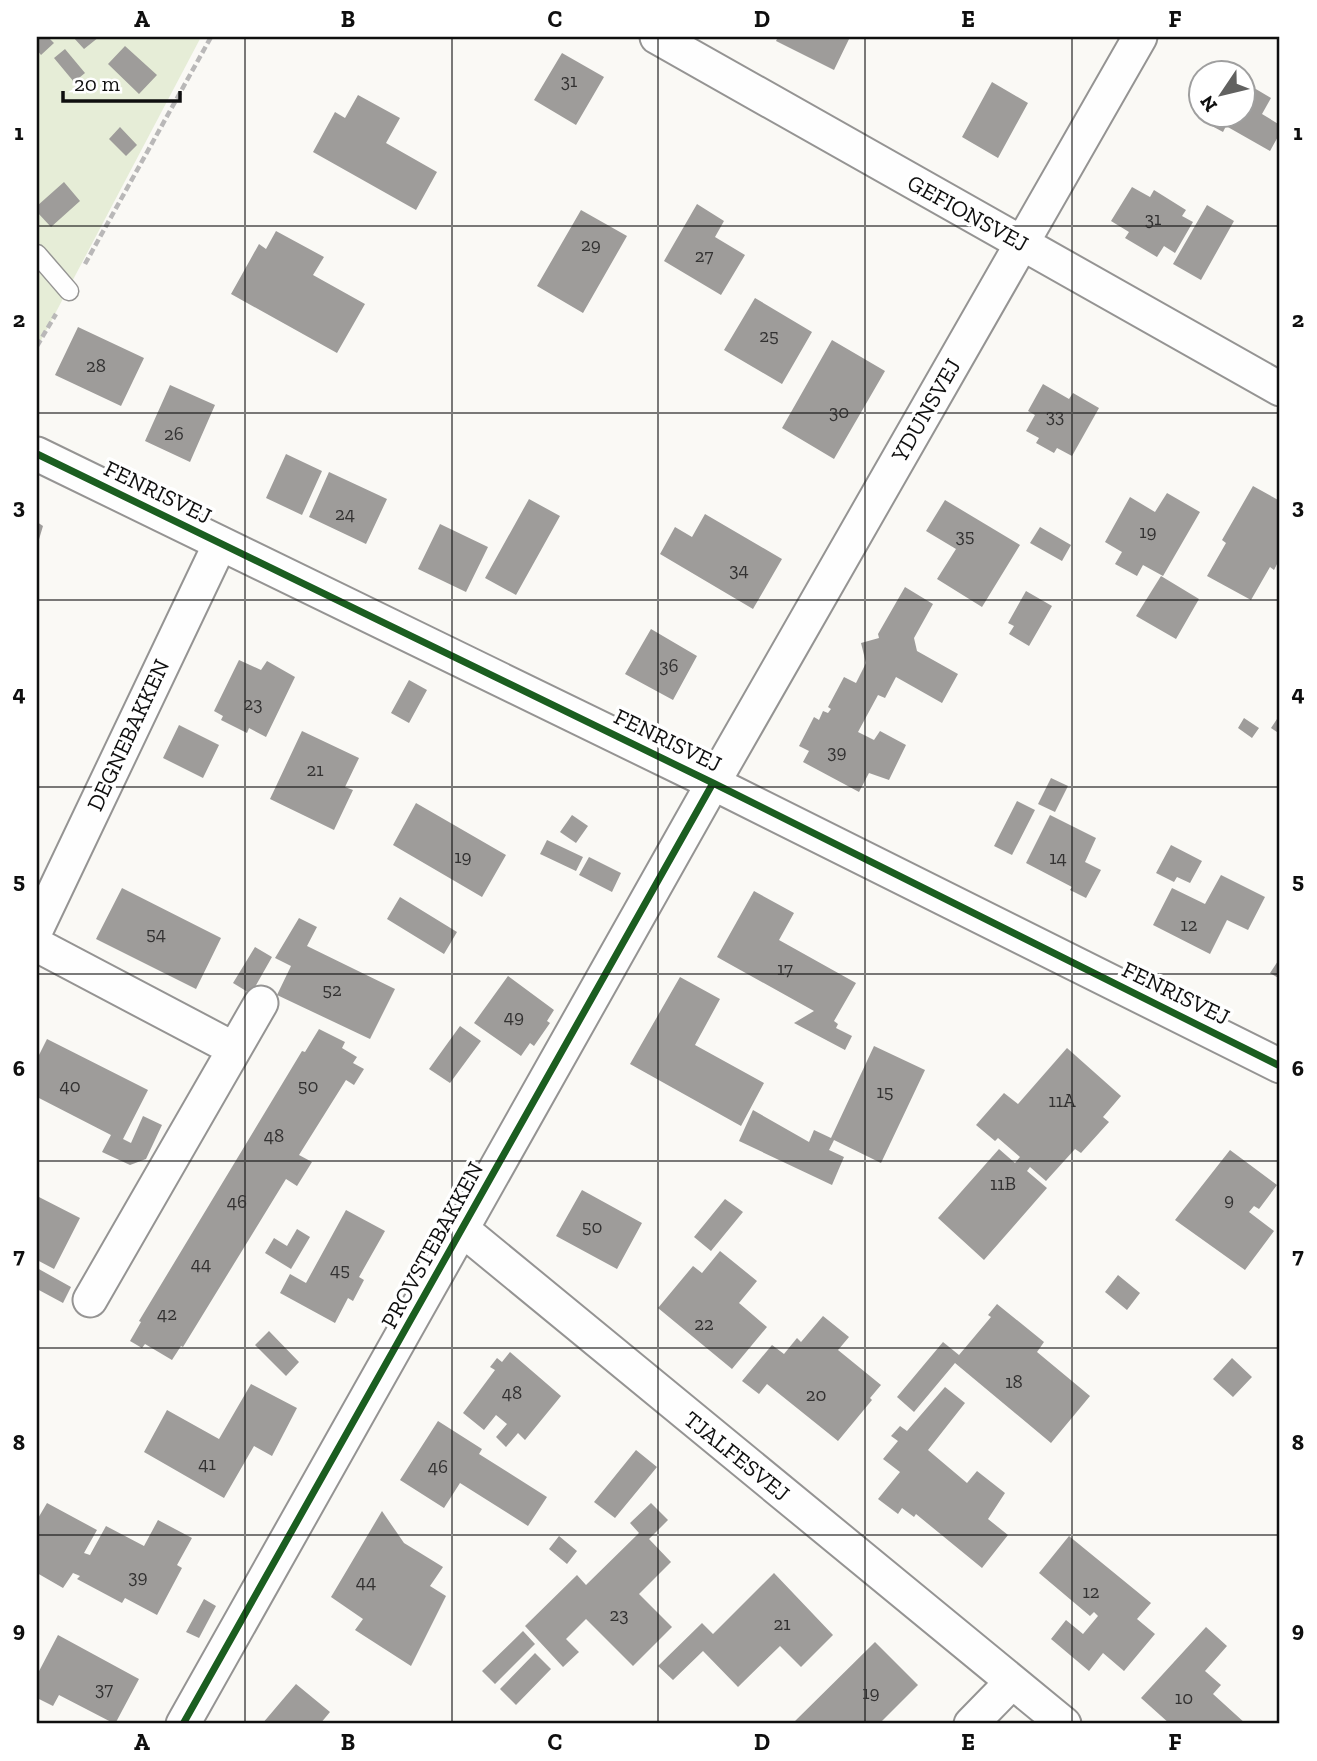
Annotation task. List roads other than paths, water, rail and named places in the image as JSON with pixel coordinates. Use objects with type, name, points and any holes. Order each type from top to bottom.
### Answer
[{"type":"street","name":"GEFIONSVEJ","points":[[657,37],[1280,389]]},
{"type":"street","name":"YDUNSVEJ","points":[[713,783],[1140,37]]},
{"type":"street","name":"FENRISVEJ","points":[[37,454],[713,783],[1280,1066]]},
{"type":"street","name":"DEGNEBAKKEN","points":[[37,928],[220,544]]},
{"type":"street","name":"PROVSTEBAKKEN","points":[[183,1724],[713,783]]},
{"type":"street","points":[[37,945],[234,1049]]},
{"type":"street","points":[[90,1300],[261,1003]]},
{"type":"street","name":"TJALFESVEJ","points":[[463,1230],[1064,1724]]},
{"type":"street","points":[[971,1724],[1012,1682]]},
{"type":"lane","points":[[37,254],[69,292]]}]
